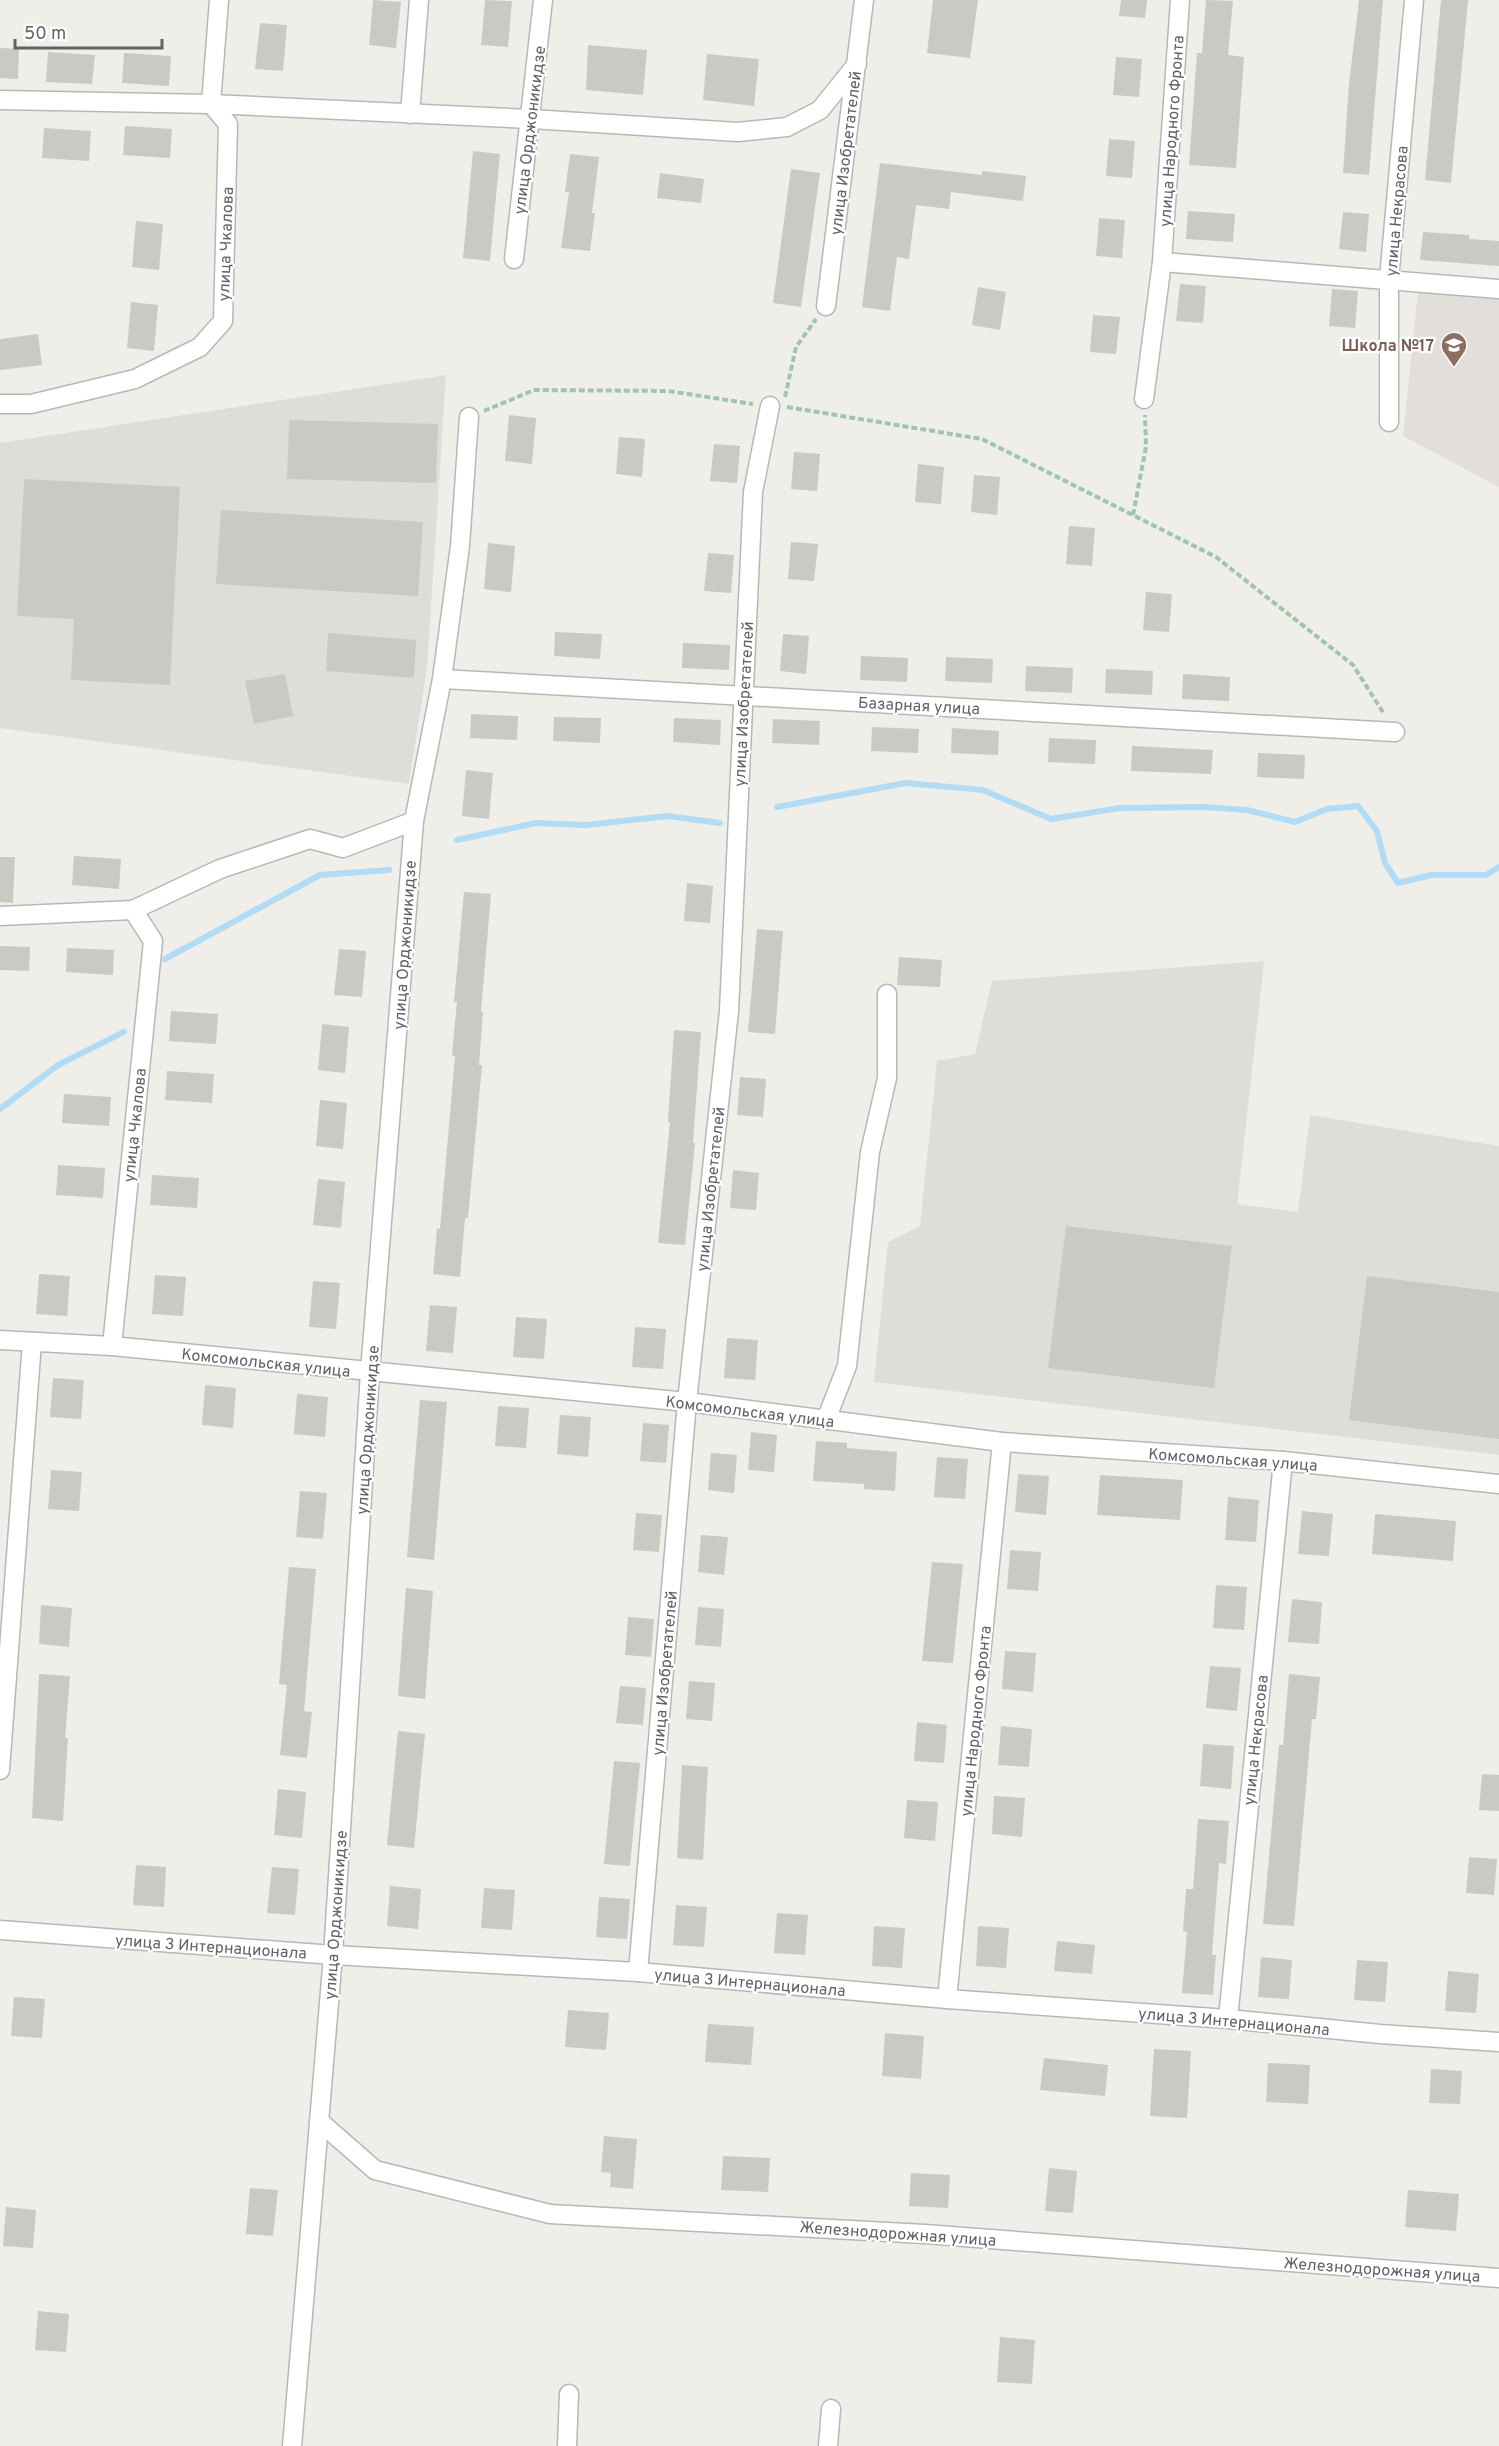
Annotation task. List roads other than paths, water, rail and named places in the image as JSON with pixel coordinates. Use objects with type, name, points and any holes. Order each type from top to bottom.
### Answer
[{"type":"street","points":[[211,104],[219,0]]},
{"type":"street","points":[[410,114],[419,0]]},
{"type":"street","name":"улица Орджоникидзе","points":[[514,259],[543,0]]},
{"type":"street","name":"улица Изобретателей","points":[[826,306],[864,0]]},
{"type":"street","name":"улица Народного Фронта","points":[[1144,399],[1162,262],[1180,0]]},
{"type":"street","name":"улица Некрасова","points":[[1389,422],[1389,279],[1414,0]]},
{"type":"street","points":[[0,100],[211,104],[531,119],[738,132],[787,127],[820,110],[857,64]]},
{"type":"street","name":"улица Чкалова","points":[[0,404],[31,404],[135,379],[200,347],[223,321],[228,124],[211,104]]},
{"type":"street","points":[[1162,262],[1499,289]]},
{"type":"street","name":"улица Изобретателей","points":[[638,1972],[687,1402],[729,1011],[753,492],[776,406]]},
{"type":"street","name":"улица Орджоникидзе","points":[[292,2446],[333,1955],[370,1372],[414,821],[442,679],[460,546],[469,417]]},
{"type":"street","name":"Базарная улица","points":[[442,679],[1395,732]]},
{"type":"street","points":[[0,916],[133,910],[220,869],[310,839],[343,848],[414,821]]},
{"type":"street","name":"улица Чкалова","points":[[112,1346],[153,941],[133,910]]},
{"type":"street","points":[[826,1420],[847,1366],[870,1152],[886,1078],[887,994]]},
{"type":"street","name":"Комсомольская улица","points":[[0,1340],[112,1346],[687,1402],[1002,1442],[1283,1461],[1499,1484]]},
{"type":"street","points":[[0,1770],[32,1342]]},
{"type":"street","name":"улица Народного Фронта","points":[[947,1999],[1002,1442]]},
{"type":"street","name":"улица Некрасова","points":[[1228,2019],[1283,1461]]},
{"type":"street","name":"улица 3 Интернационала","points":[[0,1930],[333,1955],[638,1972],[947,1999],[1228,2019],[1380,2034],[1499,2042]]},
{"type":"street","name":"Железнодорожная улица","points":[[319,2121],[375,2170],[550,2214],[925,2234],[1499,2278]]},
{"type":"street","points":[[567,2446],[569,2394]]},
{"type":"street","points":[[828,2446],[831,2409]]},
{"type":"waterway","points":[[777,807],[906,783],[983,790],[1051,819],[1120,808],[1204,807],[1247,810],[1295,822],[1327,809],[1358,806],[1377,831],[1385,863],[1398,883],[1431,875],[1486,875],[1499,867]]},
{"type":"waterway","points":[[457,840],[536,823],[586,825],[667,816],[720,823]]},
{"type":"waterway","points":[[165,959],[320,875],[389,870]]},
{"type":"waterway","points":[[0,1109],[58,1065],[124,1032]]},
{"type":"place","name":"Школа №17","points":[[1454,368]]}]
